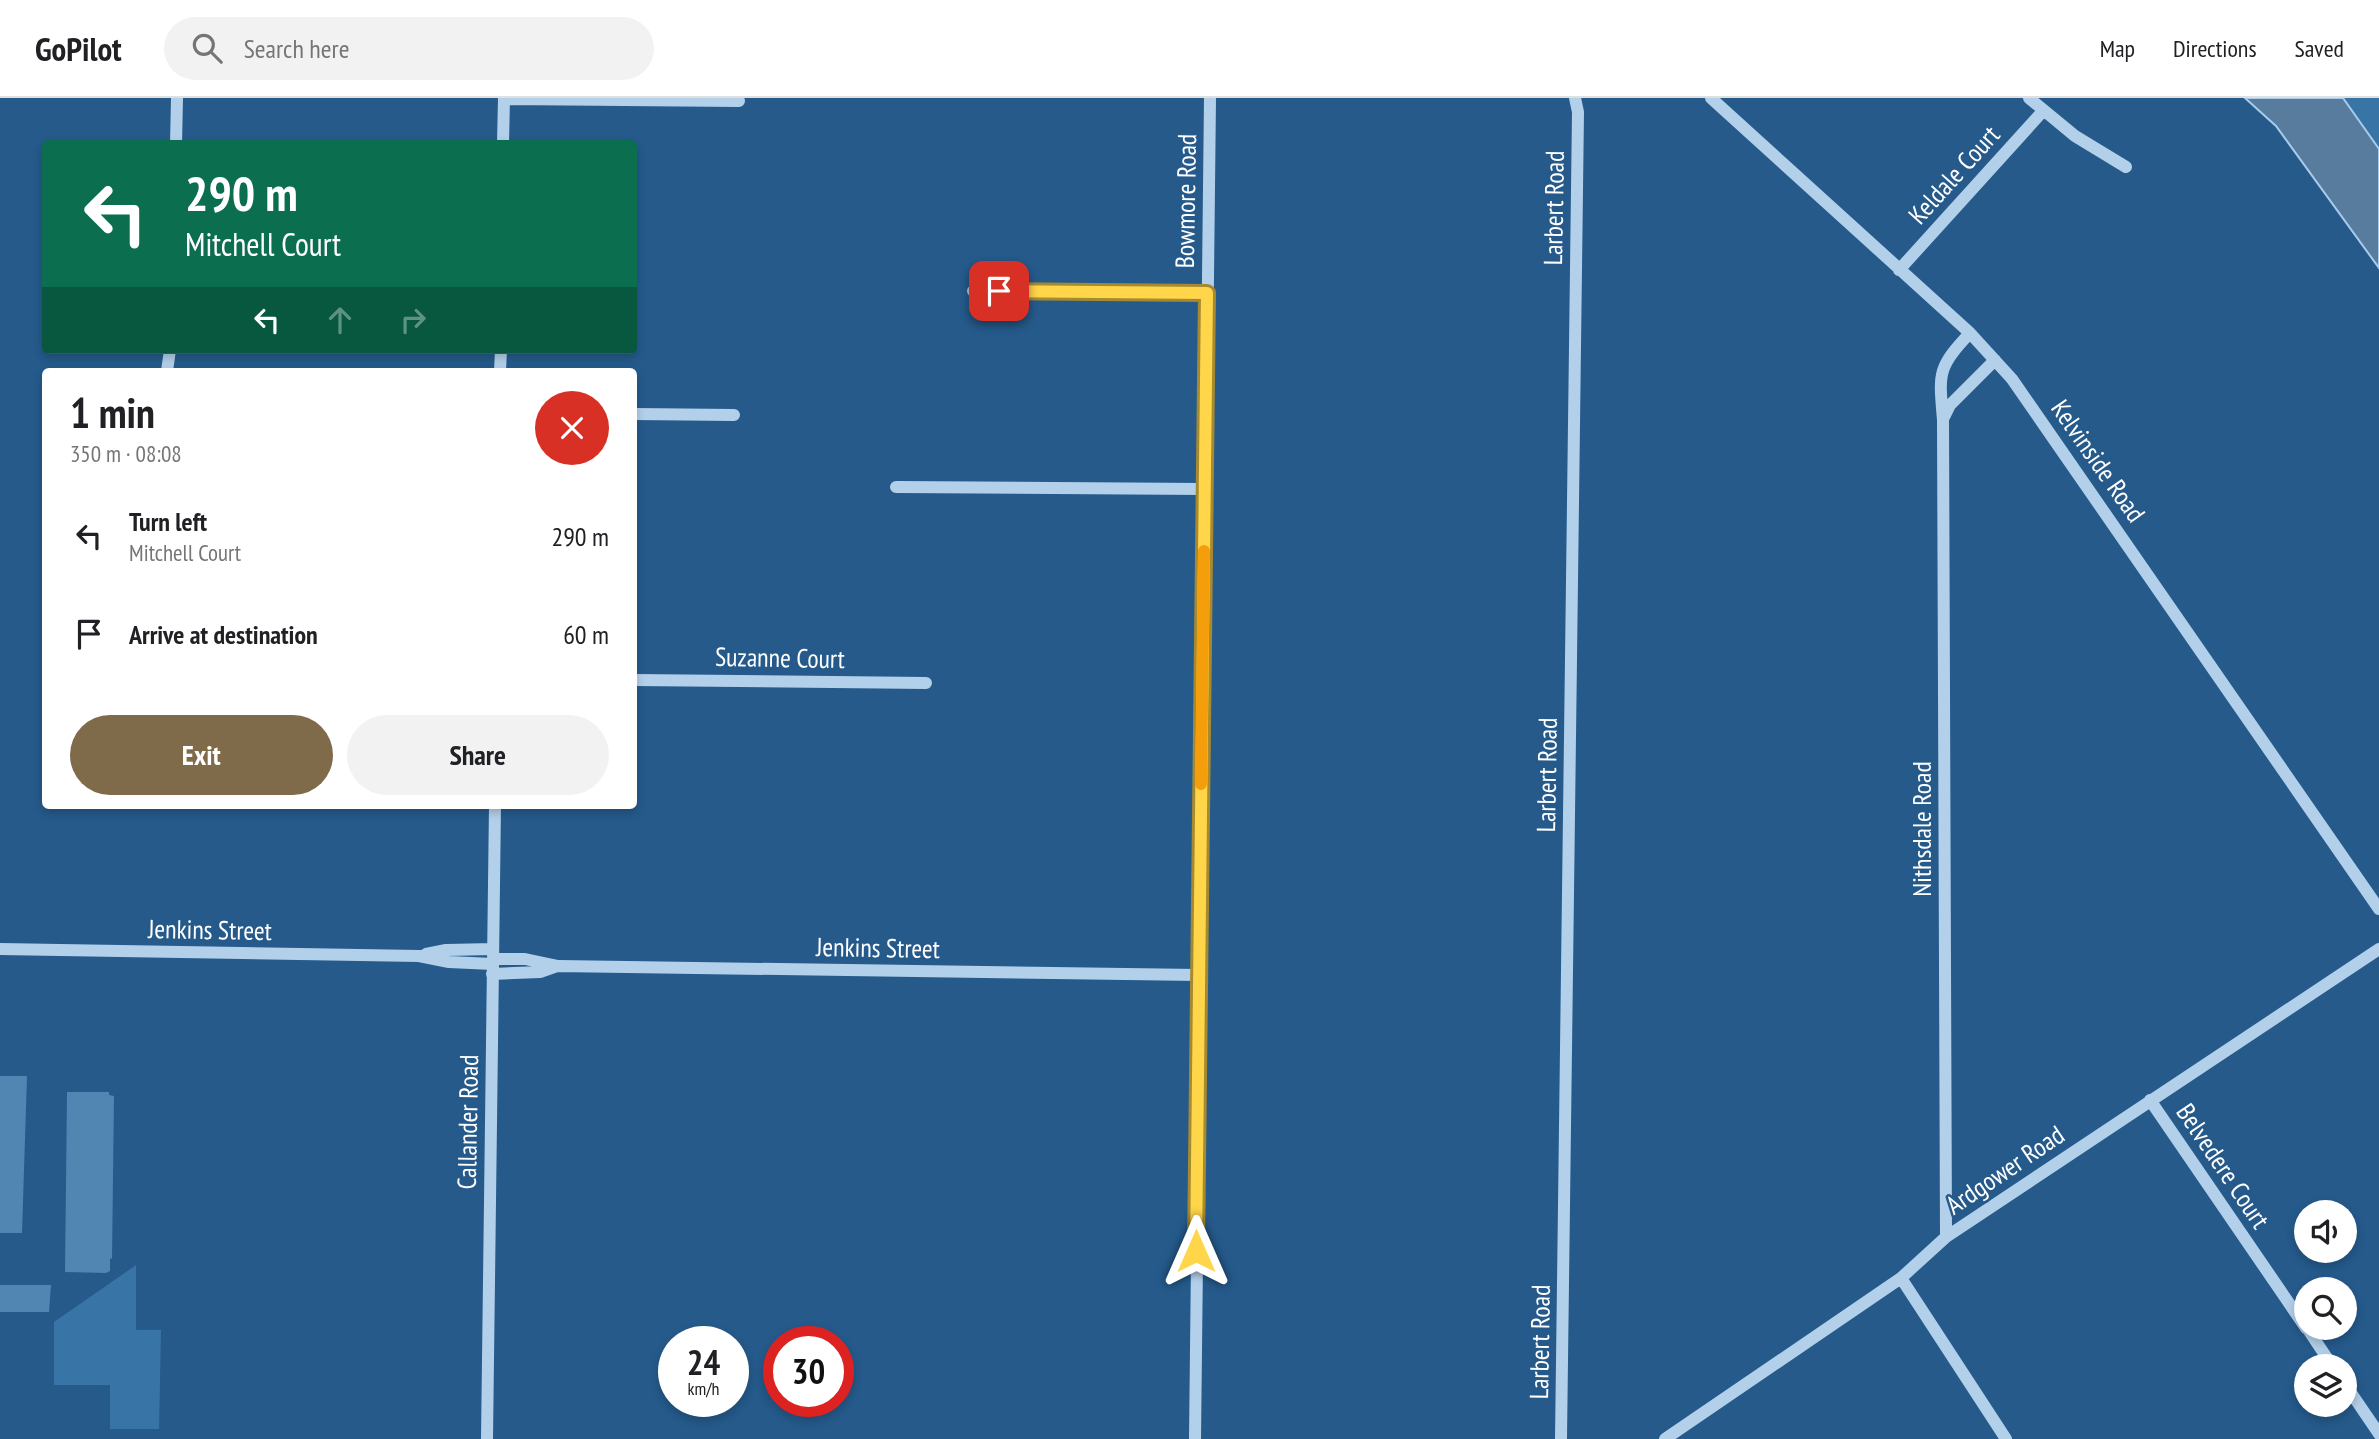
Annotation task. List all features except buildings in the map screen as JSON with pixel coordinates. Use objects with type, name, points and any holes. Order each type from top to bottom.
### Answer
[{"type":"street","points":[[176,140],[177,98]]},
{"type":"street","points":[[503,140],[504,98],[739,101]]},
{"type":"street","name":"Bowmore Road","points":[[1195,1439],[1198,975],[1210,98]]},
{"type":"street","name":"Larbert Road","points":[[1561,1439],[1578,112],[1575,98]]},
{"type":"street","name":"Larbert Road","points":[[1578,112],[1583,98]]},
{"type":"street","name":"Kelvinside Road","points":[[1711,98],[1970,333],[1995,360],[2027,399],[2379,909]]},
{"type":"street","points":[[2029,98],[2043,111],[2126,167]]},
{"type":"street","name":"Keldale Court","points":[[1899,270],[2043,111]]},
{"type":"street","points":[[973,290],[1207,293]]},
{"type":"street","name":"Nithsdale Road","points":[[1946,1237],[1941,374],[1951,354],[1970,333]]},
{"type":"street","points":[[1943,420],[1950,405],[1995,360]]},
{"type":"street","points":[[637,414],[734,415]]},
{"type":"street","points":[[896,487],[1204,489]]},
{"type":"street","name":"Suzanne Court","points":[[637,680],[926,683]]},
{"type":"street","name":"Callander Road","points":[[487,1439],[495,809]]},
{"type":"street","name":"Jenkins Street","points":[[0,949],[419,956],[446,950],[532,973],[558,966],[1198,975]]},
{"type":"street","name":"Ardgower Road","points":[[1665,1439],[1901,1278],[1946,1237],[2379,949]]},
{"type":"street","name":"Belvedere Court","points":[[2150,1100],[2294,1309]]},
{"type":"street","points":[[1901,1278],[2007,1439]]},
{"type":"street","points":[[2357,1402],[2379,1434]]},
{"type":"shaded area","points":[[2245,98],[2343,98],[2379,149],[2379,268],[2276,126]]},
{"type":"shaded area","points":[[2343,98],[2379,98],[2379,149]]},
{"type":"shaded area","points":[[136,1265],[136,1330],[161,1330],[159,1429],[110,1429],[110,1385],[54,1385],[54,1322]]},
{"type":"slow traffic","points":[[1201,784],[1204,551]]},
{"type":"route","points":[[999,291],[1207,293],[1196,1251]]}]
